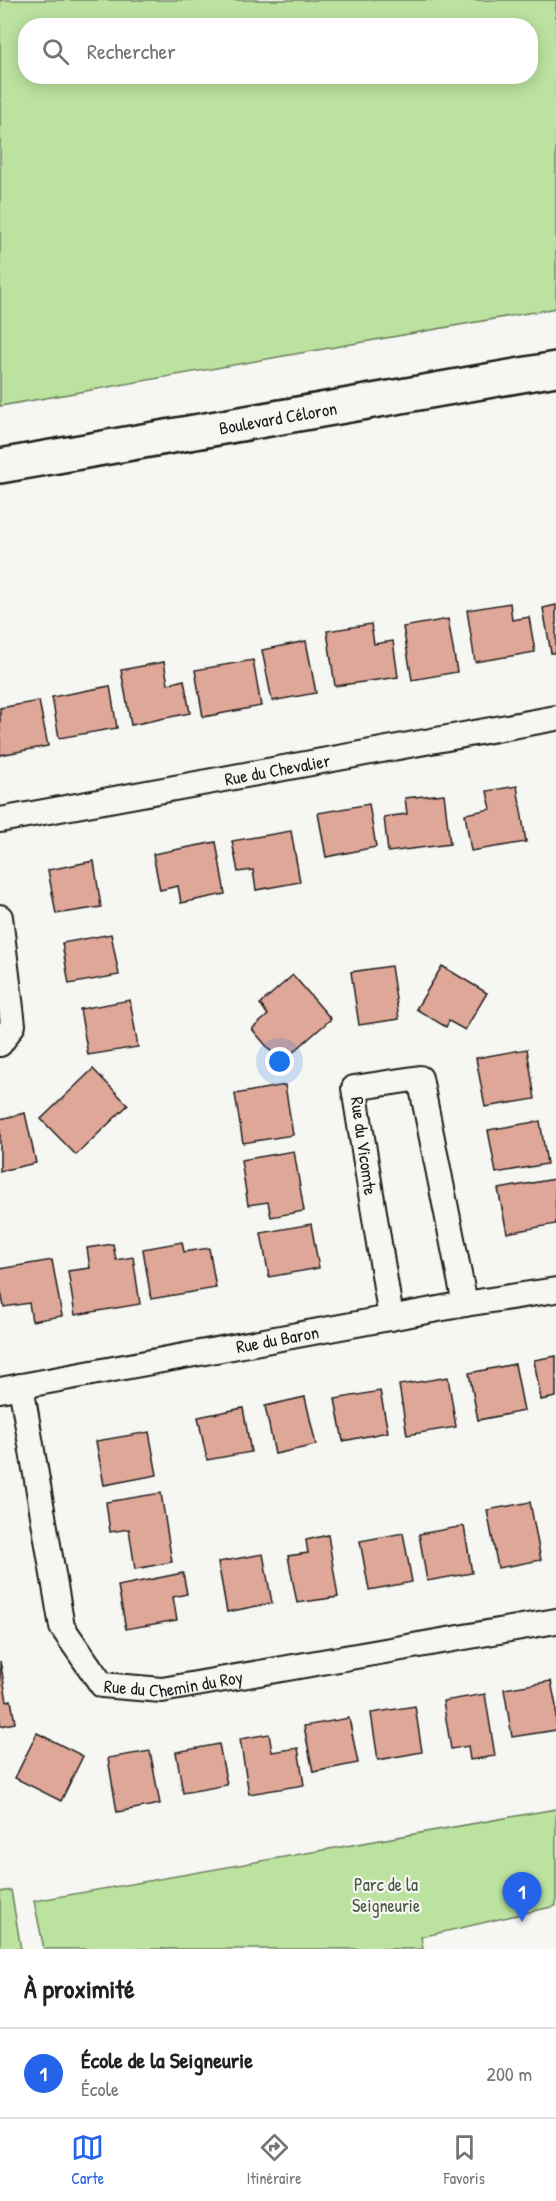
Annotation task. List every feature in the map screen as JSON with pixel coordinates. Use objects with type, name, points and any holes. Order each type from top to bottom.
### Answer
[{"type":"street","name":"Boulevard Céloron","points":[[0,466],[556,369]]},
{"type":"street","name":"Rue du Chevalier","points":[[0,820],[556,718]]},
{"type":"street","points":[[0,917],[13,1025],[0,1044]]},
{"type":"street","name":"Rue du Vicomte","points":[[391,1318],[354,1089],[420,1078],[465,1304]]},
{"type":"street","name":"Rue du Baron","points":[[10,1388],[465,1304],[556,1290]]},
{"type":"street","name":"Rue du Chemin du Roy","points":[[10,1388],[62,1627],[102,1685],[162,1690],[556,1622]]},
{"type":"green space","points":[[0,0],[556,0],[556,308],[0,406]]},
{"type":"green space","name":"Parc de la Seigneurie","points":[[556,1809],[556,1906],[421,1937],[423,1949],[44,1949],[34,1901]]},
{"type":"green space","points":[[11,1890],[21,1949],[0,1949],[0,1892]]},
{"type":"building","points":[[510,603],[512,620],[529,617],[535,652],[475,662],[467,610]]},
{"type":"building","points":[[556,605],[556,653],[551,653],[543,608]]},
{"type":"building","points":[[448,619],[457,672],[412,680],[403,627]]},
{"type":"building","points":[[371,624],[374,644],[393,641],[398,677],[335,686],[327,631]]},
{"type":"building","points":[[306,641],[316,693],[272,701],[262,650]]},
{"type":"building","points":[[253,660],[261,706],[203,717],[195,670]]},
{"type":"building","points":[[164,662],[168,684],[184,680],[190,713],[131,725],[121,670]]},
{"type":"building","points":[[110,686],[117,728],[59,738],[52,697]]},
{"type":"building","points":[[39,701],[48,746],[0,755],[0,708]]},
{"type":"building","points":[[517,786],[526,842],[471,851],[465,814],[491,809],[487,791]]},
{"type":"building","points":[[444,794],[450,844],[388,852],[384,817],[407,814],[405,798]]},
{"type":"building","points":[[369,804],[376,847],[326,857],[318,813]]},
{"type":"building","points":[[291,831],[300,882],[256,890],[253,870],[238,872],[232,841]]},
{"type":"building","points":[[216,842],[225,894],[181,903],[178,886],[160,890],[153,854]]},
{"type":"building","points":[[94,861],[101,907],[56,914],[48,870]]},
{"type":"building","points":[[111,934],[119,975],[69,984],[62,943]]},
{"type":"building","points":[[391,966],[399,1019],[359,1025],[351,972]]},
{"type":"building","points":[[442,966],[487,993],[465,1030],[449,1021],[446,1027],[416,1009]]},
{"type":"building","points":[[293,975],[331,1019],[281,1063],[252,1029],[268,1015],[260,1004]]},
{"type":"building","points":[[130,1000],[138,1047],[88,1055],[80,1009]]},
{"type":"building","points":[[527,1049],[535,1099],[485,1107],[476,1058]]},
{"type":"building","points":[[93,1069],[128,1105],[76,1155],[41,1119]]},
{"type":"building","points":[[285,1085],[293,1135],[243,1143],[235,1094]]},
{"type":"building","points":[[25,1113],[36,1163],[0,1171],[0,1119]]},
{"type":"building","points":[[540,1121],[547,1164],[496,1173],[488,1130]]},
{"type":"building","points":[[294,1151],[304,1211],[271,1217],[268,1202],[248,1205],[241,1160]]},
{"type":"building","points":[[555,1179],[556,1224],[507,1233],[498,1189]]},
{"type":"building","points":[[311,1224],[319,1268],[269,1277],[261,1233]]},
{"type":"building","points":[[182,1242],[184,1252],[209,1248],[216,1288],[151,1299],[143,1249]]},
{"type":"building","points":[[113,1244],[116,1260],[133,1257],[140,1304],[75,1315],[68,1271],[90,1268],[87,1248]]},
{"type":"building","points":[[52,1260],[62,1316],[32,1321],[29,1303],[4,1307],[0,1287],[0,1269]]},
{"type":"building","points":[[556,1356],[556,1397],[541,1400],[534,1360]]},
{"type":"building","points":[[515,1364],[524,1411],[478,1420],[469,1373]]},
{"type":"building","points":[[448,1377],[456,1427],[407,1435],[399,1385]]},
{"type":"building","points":[[380,1391],[388,1432],[343,1441],[335,1399]]},
{"type":"building","points":[[305,1397],[316,1445],[275,1454],[265,1406]]},
{"type":"building","points":[[243,1408],[251,1452],[207,1460],[198,1417]]},
{"type":"building","points":[[149,1432],[157,1475],[104,1485],[96,1441]]},
{"type":"building","points":[[161,1493],[172,1562],[135,1569],[129,1529],[110,1532],[106,1502]]},
{"type":"building","points":[[530,1502],[541,1560],[498,1568],[487,1510]]},
{"type":"building","points":[[464,1526],[472,1573],[427,1581],[419,1534]]},
{"type":"building","points":[[403,1533],[412,1582],[369,1590],[360,1541]]},
{"type":"building","points":[[328,1535],[338,1597],[297,1603],[288,1556],[308,1553],[306,1540]]},
{"type":"building","points":[[263,1554],[272,1603],[227,1612],[218,1562]]},
{"type":"building","points":[[183,1573],[187,1594],[173,1597],[177,1620],[126,1629],[118,1586]]},
{"type":"building","points":[[0,1661],[7,1701],[11,1700],[15,1723],[0,1726]]},
{"type":"building","points":[[551,1681],[556,1706],[556,1730],[512,1737],[504,1689]]},
{"type":"building","points":[[485,1694],[495,1756],[470,1760],[468,1746],[451,1749],[443,1701]]},
{"type":"building","points":[[415,1706],[422,1752],[378,1760],[371,1713]]},
{"type":"building","points":[[349,1718],[358,1763],[313,1772],[304,1726]]},
{"type":"building","points":[[37,1733],[83,1756],[61,1801],[15,1778]]},
{"type":"building","points":[[269,1734],[272,1752],[298,1748],[304,1785],[249,1794],[240,1739]]},
{"type":"building","points":[[219,1744],[227,1785],[183,1793],[176,1752]]},
{"type":"building","points":[[150,1751],[160,1804],[117,1812],[108,1758]]},
{"type":"place","name":"École de la Seigneurie","points":[[522,1922]]}]
